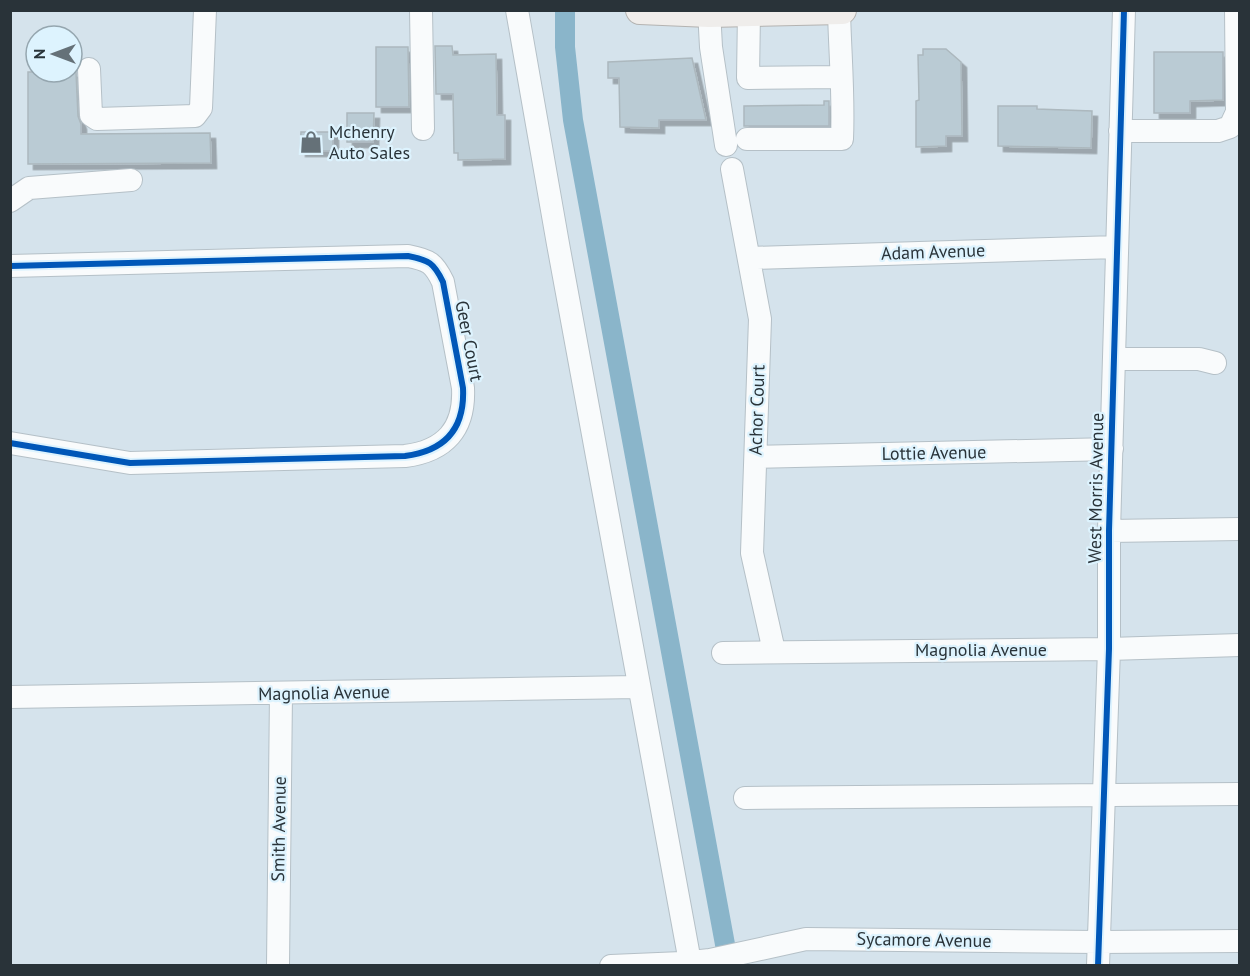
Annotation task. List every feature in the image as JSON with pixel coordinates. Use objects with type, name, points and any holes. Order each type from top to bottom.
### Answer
[{"type":"main road","points":[[640,10],[709,12],[840,10]]},
{"type":"street","points":[[89,69],[91,115],[98,119],[195,116],[201,108],[205,10]]},
{"type":"street","points":[[421,10],[423,129]]},
{"type":"street","points":[[518,10],[638,687],[700,961]]},
{"type":"street","points":[[709,12],[716,78],[737,142],[842,139],[840,10]]},
{"type":"street","name":"West Morris Avenue","points":[[1098,966],[1109,649],[1109,531],[1124,10]]},
{"type":"street","points":[[1120,131],[1218,131],[1230,127],[1237,112],[1236,10]]},
{"type":"street","points":[[748,78],[749,12]]},
{"type":"street","points":[[716,78],[748,78],[842,87],[857,107],[855,138]]},
{"type":"street","name":"Achor Court","points":[[732,169],[760,319],[752,553],[774,651]]},
{"type":"street","points":[[10,201],[29,188],[131,180]]},
{"type":"street","name":"Adam Avenue","points":[[750,258],[1117,247]]},
{"type":"street","name":"Geer Court","points":[[10,266],[408,256],[422,259],[436,268],[443,282],[464,388],[464,405],[457,425],[444,442],[430,451],[405,456],[129,463],[10,443]]},
{"type":"street","points":[[1114,359],[1199,359],[1215,363]]},
{"type":"street","name":"Lottie Avenue","points":[[756,457],[1112,449]]},
{"type":"street","points":[[1109,531],[1239,529]]},
{"type":"street","name":"Magnolia Avenue","points":[[723,653],[1109,649],[1239,645]]},
{"type":"street","name":"Magnolia Avenue","points":[[10,697],[638,687]]},
{"type":"street","name":"Smith Avenue","points":[[278,966],[281,693]]},
{"type":"street","points":[[746,798],[1239,794]]},
{"type":"street","name":"Sycamore Avenue","points":[[611,966],[700,961],[806,939],[1239,941]]},
{"type":"building","points":[[435,46],[452,46],[453,55],[496,54],[497,115],[505,115],[505,159],[458,160],[458,153],[454,153],[453,94],[436,94]]},
{"type":"building","points":[[376,47],[408,47],[409,107],[376,107]]},
{"type":"building","points":[[923,49],[946,49],[961,62],[962,136],[946,136],[946,146],[916,147],[916,101],[919,100],[918,55],[923,55]]},
{"type":"building","points":[[1154,52],[1223,52],[1223,100],[1190,101],[1190,113],[1154,113]]},
{"type":"building","points":[[692,58],[706,120],[659,120],[659,128],[620,127],[619,78],[608,78],[608,62]]},
{"type":"building","points":[[28,84],[77,84],[81,134],[210,133],[211,163],[28,164]]},
{"type":"building","points":[[824,101],[829,101],[829,126],[744,126],[744,106],[824,105]]},
{"type":"building","points":[[998,106],[1037,106],[1037,109],[1092,111],[1091,148],[998,146]]},
{"type":"building","points":[[347,113],[374,113],[373,142],[347,142]]},
{"type":"building","name":"Mchenry Auto Sales","points":[[301,132],[333,132],[333,151],[300,151]]},
{"type":"waterway","points":[[565,10],[565,47],[573,120],[729,966]]},
{"type":"cycle path","points":[[1098,966],[1109,649],[1109,531],[1124,10]]},
{"type":"cycle path","points":[[10,266],[415,257],[430,263],[437,270],[443,282],[463,388],[460,415],[450,436],[431,449],[405,456],[130,463],[10,443]]},
{"type":"place","name":"Mchenry Auto Sales","points":[[311,142]]}]
